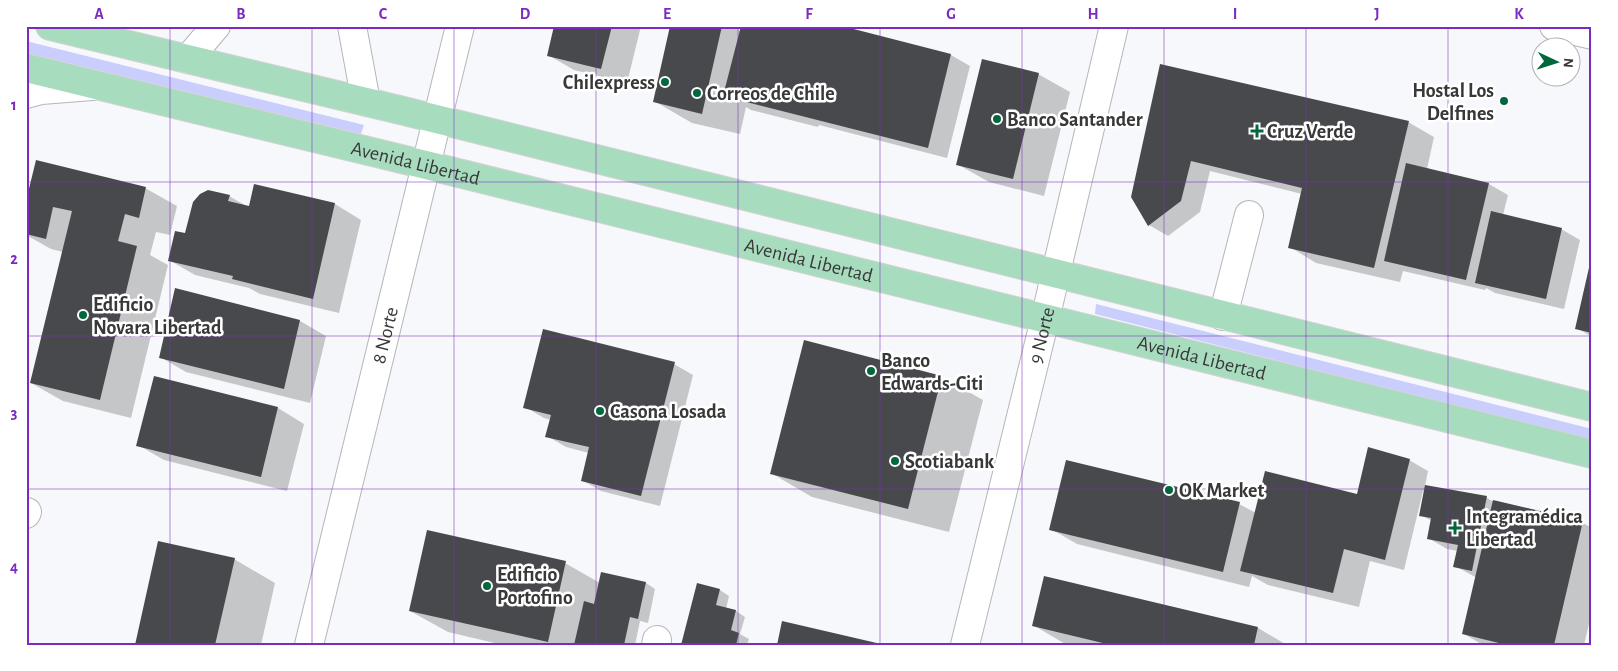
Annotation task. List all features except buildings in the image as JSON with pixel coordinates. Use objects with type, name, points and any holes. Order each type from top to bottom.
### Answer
[{"type":"main road","points":[[50,26],[108,33],[188,59],[1592,407]]},
{"type":"main road","name":"Avenida Libertad","points":[[26,68],[426,165],[1592,454]]},
{"type":"street","points":[[188,59],[216,26]]},
{"type":"street","points":[[352,26],[366,102]]},
{"type":"street","name":"8 Norte","points":[[309,645],[460,26]]},
{"type":"street","name":"9 Norte","points":[[965,645],[1056,274],[1114,26]]},
{"type":"street","points":[[1554,26],[1592,35]]},
{"type":"street","points":[[26,94],[41,90],[94,86]]},
{"type":"street","points":[[1223,316],[1249,215]]},
{"type":"shaded area","points":[[26,41],[364,125],[361,134],[26,53]]},
{"type":"shaded area","points":[[1096,304],[1592,429],[1592,441],[1095,314]]},
{"type":"place","name":"Chilexpress","points":[[665,82]]},
{"type":"place","name":"Correos de Chile","points":[[697,93]]},
{"type":"place","name":"Hostal Los Delfines","points":[[1504,101]]},
{"type":"place","name":"Banco Santander","points":[[997,119]]},
{"type":"place","name":"Cruz Verde","points":[[1257,131]]},
{"type":"place","name":"Edificio Novara Libertad","points":[[83,315]]},
{"type":"place","name":"Banco Edwards-Citi","points":[[871,371]]},
{"type":"place","name":"Casona Losada","points":[[600,411]]},
{"type":"place","name":"Scotiabank","points":[[895,461]]},
{"type":"place","name":"OK Market","points":[[1169,490]]},
{"type":"place","name":"Integramédica Libertad","points":[[1455,528]]},
{"type":"place","name":"Edificio Portofino","points":[[487,586]]}]
